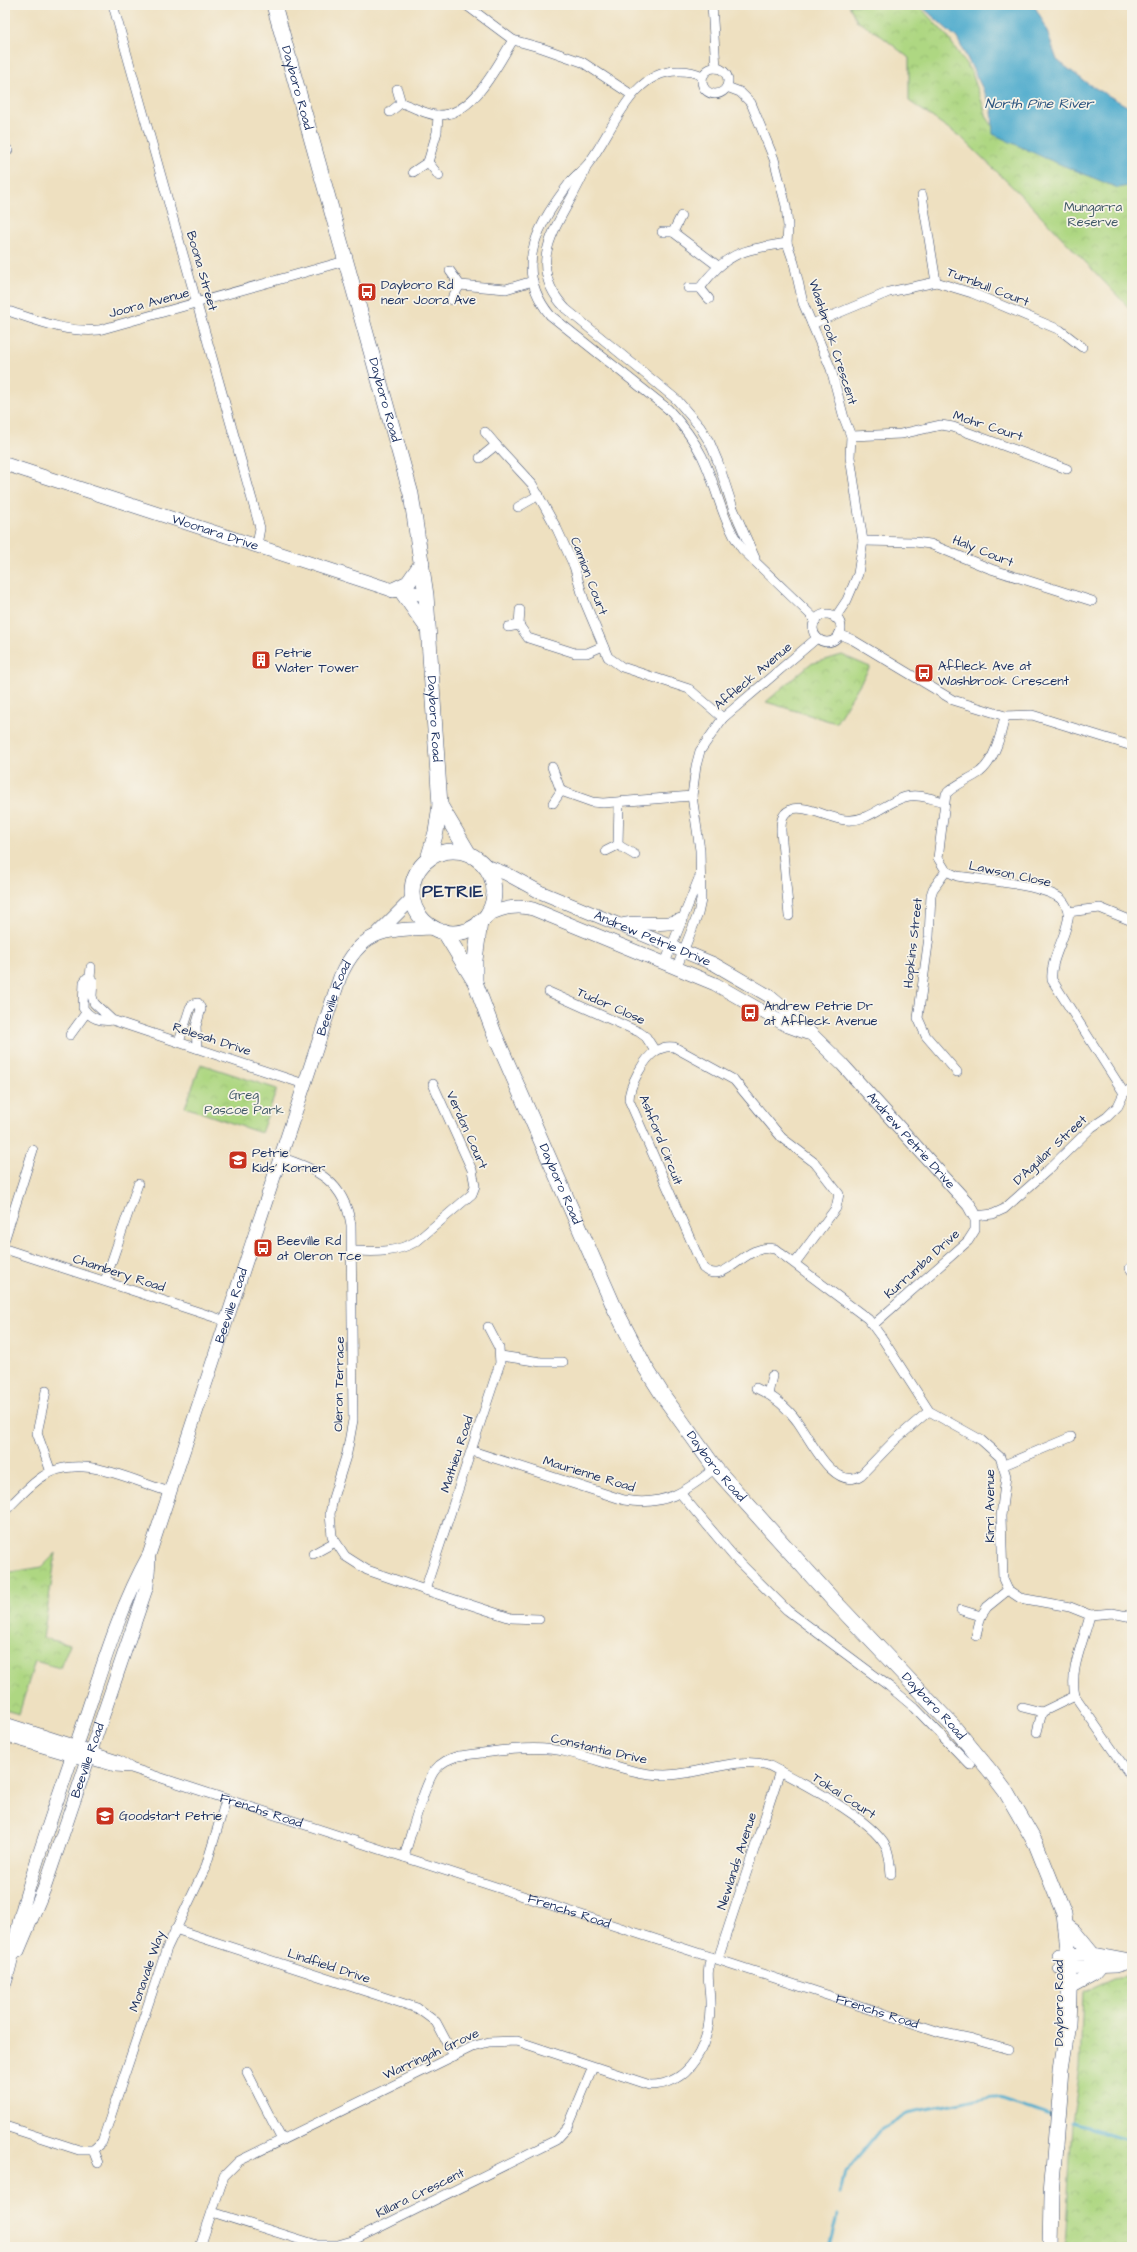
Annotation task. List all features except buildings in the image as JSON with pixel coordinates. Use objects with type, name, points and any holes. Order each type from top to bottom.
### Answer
[{"type":"main road","name":"Dayboro Road","points":[[274,5],[411,494],[426,595],[440,805],[436,832],[428,859]]},
{"type":"main road","name":"Woonara Drive","points":[[5,464],[397,591],[426,595]]},
{"type":"main road","points":[[422,563],[408,583],[397,591],[429,629]]},
{"type":"main road","name":"Dayboro Road","points":[[440,805],[469,854]]},
{"type":"main road","points":[[451,851],[469,854],[484,865],[491,877],[494,890],[492,904],[483,919],[467,930],[439,930],[418,913],[413,898],[413,886],[416,874],[428,859],[439,853],[451,851]]},
{"type":"main road","name":"Andrew Petrie Drive","points":[[484,865],[507,874],[540,892],[714,964],[754,986],[782,1006],[842,1064],[969,1205],[975,1216]]},
{"type":"main road","name":"Beeville Road","points":[[5,1983],[12,1962],[23,1906],[74,1751],[133,1584],[149,1555],[304,1084],[344,968],[361,944],[378,933],[413,898]]},
{"type":"main road","name":"Andrew Petrie Drive","points":[[483,919],[498,910],[510,907],[533,909],[671,965],[728,991],[788,1026],[809,1033]]},
{"type":"main road","name":"Dayboro Road","points":[[475,982],[475,960],[483,919]]},
{"type":"main road","points":[[622,925],[633,921],[667,925],[681,920]]},
{"type":"main road","name":"Dayboro Road","points":[[439,930],[475,982],[494,1033],[615,1309],[645,1367],[664,1397],[715,1468],[835,1602],[953,1726],[1006,1792],[1027,1826],[1053,1889],[1061,1904],[1066,1926],[1059,2045],[1061,2069]]},
{"type":"main road","name":"Beeville Road","points":[[378,933],[439,930]]},
{"type":"main road","name":"Beeville Road","points":[[12,1962],[24,1941],[44,1889],[147,1586],[149,1555]]},
{"type":"main road","name":"Frenchs Road","points":[[5,1724],[74,1751]]},
{"type":"main road","name":"Frenchs Road","points":[[5,1735],[89,1755]]},
{"type":"main road","name":"Dayboro Road","points":[[1050,2247],[1051,2196],[1061,2069],[1068,2024],[1070,1987],[1064,1962],[1053,1889]]},
{"type":"main road","points":[[1066,1926],[1074,1932],[1096,1960]]},
{"type":"main road","points":[[1070,1987],[1092,1975],[1096,1960]]},
{"type":"main road","points":[[1064,1962],[1096,1960],[1115,1966],[1131,1961]]},
{"type":"street","name":"Boona Street","points":[[113,5],[260,528],[257,546]]},
{"type":"street","points":[[466,5],[513,40],[582,62],[632,95]]},
{"type":"street","points":[[712,5],[716,68]]},
{"type":"street","points":[[401,103],[438,115],[457,109],[480,92],[513,40]]},
{"type":"street","points":[[716,68],[727,75],[727,87],[721,94],[708,93],[702,85],[702,76],[708,70],[716,68]]},
{"type":"street","points":[[702,76],[690,72],[669,71],[659,73],[640,86],[632,95],[588,164],[580,184],[548,243],[544,265],[551,289],[556,299],[566,309],[677,400],[700,427],[710,443],[718,462],[735,514],[757,561]]},
{"type":"street","name":"Washbrook Crescent","points":[[727,87],[740,92],[751,103],[774,159],[786,206],[788,226],[786,243],[794,263],[803,303],[831,369],[844,418],[851,436],[850,457],[862,524],[863,541],[858,574],[847,600],[835,618]]},
{"type":"street","points":[[397,89],[401,103]]},
{"type":"street","points":[[390,112],[401,103]]},
{"type":"street","points":[[413,172],[428,162],[437,132],[438,115]]},
{"type":"street","points":[[428,162],[438,176]]},
{"type":"street","points":[[588,164],[572,180],[537,231],[531,260],[533,281],[543,306],[550,315],[668,409],[682,424],[703,458],[724,520],[732,535],[742,549],[757,561],[816,620]]},
{"type":"street","points":[[922,194],[936,282]]},
{"type":"street","points":[[673,232],[681,216]]},
{"type":"street","points":[[662,232],[673,232],[718,266]]},
{"type":"street","points":[[700,288],[718,266],[728,258],[742,251],[786,243]]},
{"type":"street","name":"Joora Avenue","points":[[5,310],[58,327],[80,332],[99,330],[345,261]]},
{"type":"street","points":[[450,271],[460,285],[506,289],[533,281]]},
{"type":"street","name":"Turnbull Court","points":[[812,324],[889,292],[936,282],[972,293],[1060,330],[1082,347]]},
{"type":"street","points":[[451,300],[460,285]]},
{"type":"street","points":[[688,288],[700,288]]},
{"type":"street","points":[[700,288],[709,299]]},
{"type":"street","name":"Mohr Court","points":[[851,436],[901,434],[930,427],[953,426],[1067,469]]},
{"type":"street","name":"Camion Court","points":[[485,432],[526,477],[539,495],[574,566],[584,600],[608,657],[615,663],[689,689],[723,718]]},
{"type":"street","points":[[480,458],[496,445]]},
{"type":"street","points":[[518,508],[539,495]]},
{"type":"street","name":"Haly Court","points":[[863,541],[915,542],[930,544],[991,570],[1092,601]]},
{"type":"street","points":[[520,610],[519,625],[528,638],[575,653],[588,653],[603,646]]},
{"type":"street","points":[[827,615],[835,618],[840,625],[839,634],[829,642],[817,638],[813,629],[816,620],[827,615]]},
{"type":"street","points":[[508,627],[519,625]]},
{"type":"street","points":[[839,634],[863,646],[953,700],[1005,716],[1032,715],[1132,746]]},
{"type":"street","name":"Affleck Avenue","points":[[671,965],[678,949],[698,914],[701,900],[699,877],[700,850],[692,796],[694,772],[700,751],[723,718],[817,638]]},
{"type":"street","points":[[946,871],[938,858],[944,802],[951,789],[985,767],[993,751],[1005,716]]},
{"type":"street","points":[[552,768],[561,791],[592,802],[619,803],[692,796]]},
{"type":"street","points":[[553,803],[561,791]]},
{"type":"street","points":[[789,916],[781,822],[786,812],[790,809],[802,808],[845,820],[856,820],[868,816],[904,797],[913,796],[944,802]]},
{"type":"street","points":[[618,845],[619,803]]},
{"type":"street","points":[[606,851],[618,845]]},
{"type":"street","points":[[618,845],[635,855]]},
{"type":"street","name":"Lawson Close","points":[[946,871],[957,876],[1037,890],[1060,899],[1068,912]]},
{"type":"street","name":"Hopkins Street","points":[[946,871],[931,896],[929,937],[918,1018],[926,1036],[957,1072]]},
{"type":"street","name":"Affleck Avenue","points":[[678,949],[681,920],[699,877]]},
{"type":"street","points":[[1128,1091],[1052,980],[1051,973],[1067,926],[1068,912],[1100,908],[1132,921]]},
{"type":"street","points":[[70,1035],[86,1013],[82,1004],[84,982],[90,978],[91,967]]},
{"type":"street","name":"Relesah Drive","points":[[90,978],[93,981],[92,996],[94,1003],[112,1020],[304,1084]]},
{"type":"street","name":"Tudor Close","points":[[549,992],[639,1032],[646,1037],[655,1051]]},
{"type":"street","points":[[179,1042],[190,1008],[193,1004],[198,1003],[201,1009],[196,1026],[197,1048]]},
{"type":"street","name":"Relesah Drive","points":[[86,1013],[106,1021],[112,1020]]},
{"type":"street","points":[[655,1051],[664,1047],[674,1047],[734,1080],[782,1138],[815,1163],[836,1188],[839,1194],[836,1208],[795,1263]]},
{"type":"street","name":"Ashford Circuit","points":[[655,1051],[632,1083],[629,1100],[703,1268],[710,1274],[719,1274],[755,1250],[764,1248],[775,1249],[860,1312],[873,1324]]},
{"type":"street","name":"Verdon Court","points":[[352,1251],[386,1252],[408,1246],[467,1199],[479,1187],[433,1084]]},
{"type":"street","name":"D'Aguilar Street","points":[[975,1216],[993,1214],[1004,1208],[1048,1170],[1092,1127],[1107,1117],[1118,1106],[1128,1091]]},
{"type":"street","points":[[5,1238],[33,1150]]},
{"type":"street","name":"Oleron Terrace","points":[[280,1157],[316,1171],[340,1192],[349,1214],[352,1251],[353,1420],[347,1453],[331,1507],[330,1521],[335,1542],[345,1556],[359,1566],[425,1590],[511,1618],[539,1619]]},
{"type":"street","points":[[105,1282],[138,1184]]},
{"type":"street","name":"Kurrumba Drive","points":[[873,1324],[968,1241],[975,1230],[975,1216]]},
{"type":"street","name":"Chambery Road","points":[[5,1249],[226,1321]]},
{"type":"street","name":"Kirri Avenue","points":[[873,1324],[929,1411],[996,1451],[1004,1465],[1005,1487],[1002,1516],[1003,1579],[1008,1590]]},
{"type":"street","points":[[488,1327],[499,1348],[501,1356],[541,1362],[563,1362]]},
{"type":"street","name":"Mathieu Road","points":[[425,1590],[499,1369],[501,1356]]},
{"type":"street","points":[[768,1394],[772,1376]]},
{"type":"street","points":[[756,1388],[768,1394],[797,1421],[809,1442],[836,1474],[848,1480],[861,1475],[895,1440],[929,1411]]},
{"type":"street","points":[[46,1391],[37,1433],[51,1472]]},
{"type":"street","points":[[1004,1465],[1071,1437]]},
{"type":"street","name":"Maurienne Road","points":[[472,1451],[624,1500],[649,1502],[680,1493],[694,1485],[715,1468]]},
{"type":"street","points":[[5,1511],[38,1479],[51,1472],[68,1466],[82,1466],[170,1492]]},
{"type":"street","name":"Dayboro Road","points":[[680,1493],[735,1558],[787,1610],[890,1687],[915,1708],[970,1765]]},
{"type":"street","points":[[313,1554],[335,1542]]},
{"type":"street","points":[[976,1636],[981,1616],[986,1607],[1008,1590],[1020,1598],[1070,1607],[1090,1615],[1112,1613],[1132,1616]]},
{"type":"street","points":[[961,1610],[981,1616]]},
{"type":"street","points":[[1090,1615],[1074,1670],[1073,1685],[1076,1696],[1132,1778]]},
{"type":"street","points":[[1022,1707],[1042,1712],[1076,1696]]},
{"type":"street","points":[[1037,1732],[1042,1712]]},
{"type":"street","name":"Constantia Drive","points":[[404,1857],[434,1771],[448,1759],[458,1756],[535,1748],[566,1752],[649,1774],[683,1773],[742,1762],[754,1762],[780,1771]]},
{"type":"street","name":"Frenchs Road","points":[[89,1755],[115,1767],[131,1768],[940,2032],[973,2039],[1008,2049]]},
{"type":"street","name":"Tokai Court","points":[[780,1771],[867,1824],[886,1846],[889,1855],[891,1874]]},
{"type":"street","name":"Newlands Avenue","points":[[715,1958],[780,1771]]},
{"type":"street","name":"Monavale Way","points":[[93,2150],[104,2138],[167,1948],[175,1928],[206,1866],[226,1800]]},
{"type":"street","name":"Lindfield Drive","points":[[175,1928],[417,2008],[436,2022],[454,2056]]},
{"type":"street","name":"Warringah Grove","points":[[200,2247],[224,2176],[239,2161],[454,2056],[489,2042],[517,2041],[593,2068],[650,2085],[669,2083],[684,2073],[699,2054],[707,2034],[710,2008],[709,1967],[715,1958]]},
{"type":"street","name":"Killara Crescent","points":[[212,2212],[317,2245],[338,2245],[352,2241],[556,2140],[568,2127],[593,2068]]},
{"type":"street","points":[[247,2072],[282,2140]]},
{"type":"street","points":[[5,2126],[80,2150],[93,2150],[98,2163]]},
{"type":"green space","name":"Mungarra Reserve","points":[[849,5],[918,5],[947,36],[972,73],[987,117],[997,134],[1068,165],[1132,187],[1132,311],[1028,202],[962,138],[909,101],[909,58],[880,35],[857,21]]},
{"type":"green space","points":[[842,655],[870,667],[836,723],[766,702],[810,664]]},
{"type":"green space","name":"Greg Pascoe Park","points":[[201,1064],[277,1089],[261,1133],[185,1107]]},
{"type":"green space","points":[[56,1553],[43,1638],[70,1644],[60,1668],[35,1661],[19,1714],[5,1710],[5,1573],[42,1567]]},
{"type":"green space","points":[[1132,1975],[1132,2247],[1065,2247],[1072,2124],[1080,2068],[1083,1992],[1113,1978]]},
{"type":"water","name":"North Pine River","points":[[920,5],[1034,5],[1044,23],[1057,60],[1088,84],[1132,109],[1132,185],[1118,188],[1045,158],[993,134],[992,107],[957,38]]},
{"type":"waterway","points":[[840,2194],[845,2172],[880,2130],[907,2113],[991,2096],[1053,2117]]},
{"type":"waterway","points":[[1072,2123],[1132,2140]]},
{"type":"waterway","points":[[830,2247],[838,2215]]},
{"type":"place","name":"Dayboro Rd near Joora Ave","points":[[367,292]]},
{"type":"place","name":"Petrie Water Tower","points":[[261,660]]},
{"type":"place","name":"Affleck Ave at Washbrook Crescent","points":[[924,673]]},
{"type":"place","name":"Andrew Petrie Dr at Affleck Avenue","points":[[750,1013]]},
{"type":"place","name":"Petrie Kids' Korner","points":[[238,1160]]},
{"type":"place","name":"Beeville Rd at Oleron Tce","points":[[263,1248]]},
{"type":"place","name":"Goodstart Petrie","points":[[105,1816]]},
{"type":"district","name":"PETRIE","points":[[453,892]]}]
